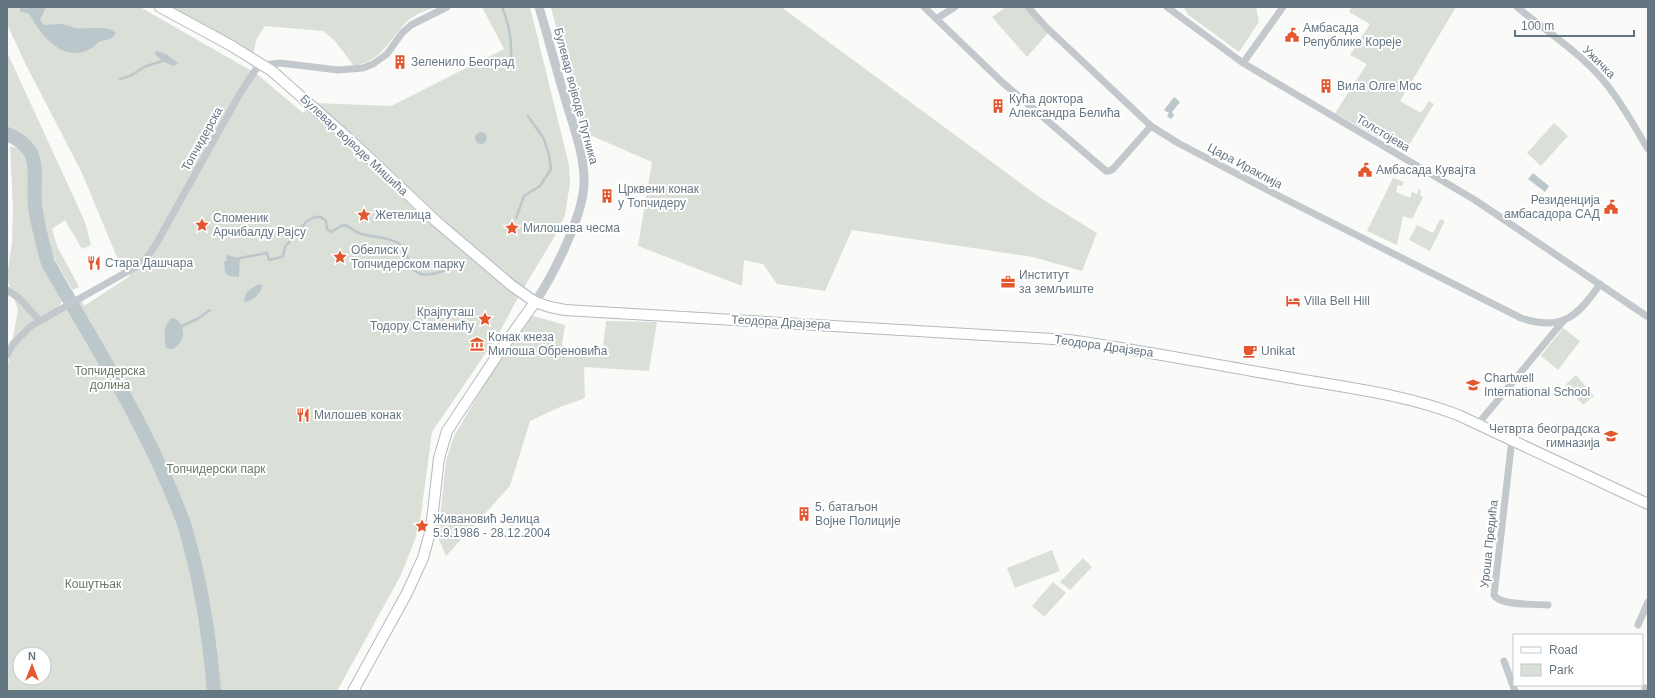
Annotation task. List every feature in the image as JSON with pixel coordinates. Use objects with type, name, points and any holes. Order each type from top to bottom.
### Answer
[{"type":"main road","name":"Булевар војводе Мишића","points":[[160,7],[230,44],[285,81],[484,264],[510,286],[535,302]]},
{"type":"main road","name":"Теодора Драјзера","points":[[535,302],[565,310],[1069,340],[1132,349],[1371,392],[1443,409],[1646,501]]},
{"type":"main road","points":[[353,691],[407,593],[423,558],[431,529],[439,458],[447,431],[500,351],[535,302]]},
{"type":"street","points":[[263,65],[280,63],[338,70],[363,68],[373,64],[387,54],[402,33],[411,25],[447,7]]},
{"type":"street","name":"Булевар војводе Путника","points":[[535,302],[550,276],[576,220],[582,198],[584,178],[576,135],[539,7]]},
{"type":"street","points":[[924,7],[1002,82],[1106,171],[1113,169],[1151,126]]},
{"type":"street","points":[[936,20],[955,7]]},
{"type":"street","name":"Цара Ираклија","points":[[1028,7],[1046,27],[1151,126],[1178,143],[1281,197],[1521,318],[1545,323],[1564,320],[1576,314],[1584,306],[1600,284]]},
{"type":"street","name":"Толстојева","points":[[1167,7],[1243,63],[1475,200],[1648,317]]},
{"type":"street","points":[[1243,63],[1283,7]]},
{"type":"street","name":"Ужичка","points":[[1518,7],[1568,47],[1602,79],[1619,102],[1648,149]]},
{"type":"street","name":"Топчидерска","points":[[7,355],[9,349],[16,340],[40,321],[139,265],[150,254],[252,73],[263,65]]},
{"type":"street","points":[[7,290],[20,298],[40,321]]},
{"type":"street","points":[[1478,424],[1564,320]]},
{"type":"street","name":"Уроша Предића","points":[[1512,439],[1494,595],[1496,598],[1504,602],[1548,605]]},
{"type":"street","points":[[1638,625],[1648,602]]},
{"type":"street","points":[[1504,661],[1513,686]]},
{"type":"green space","name":"Топчидерски парк","points":[[7,7],[140,7],[257,74],[303,113],[314,103],[391,106],[504,49],[482,7],[530,7],[569,165],[570,183],[565,215],[556,234],[520,294],[498,335],[432,432],[419,529],[401,575],[337,691],[7,691],[7,370],[18,310],[7,278],[12,243],[13,209],[10,146],[26,151],[31,168],[32,221],[45,263],[63,299],[56,312],[81,298],[84,306],[130,276],[119,262],[82,173],[25,63],[7,24]]},
{"type":"green space","points":[[166,7],[436,7],[410,19],[386,47],[373,59],[354,66],[335,41],[323,31],[265,26],[257,38],[253,54]]},
{"type":"green space","points":[[551,7],[781,7],[1042,199],[1097,233],[1082,271],[1033,257],[852,230],[825,291],[777,284],[763,264],[744,260],[742,286],[638,246],[652,162],[583,132]]},
{"type":"green space","points":[[1006,7],[1025,7],[1048,33],[1027,57],[992,17]]},
{"type":"green space","points":[[1184,7],[1256,7],[1259,22],[1239,52],[1187,14]]},
{"type":"green space","points":[[1352,7],[1456,7],[1400,101],[1421,113],[1429,101],[1434,104],[1406,150],[1394,143],[1396,140],[1382,131],[1378,137],[1335,113],[1367,64],[1350,55],[1370,24],[1349,12]]},
{"type":"green space","points":[[7,52],[85,222],[91,245],[82,249],[65,220],[52,229],[57,246],[79,287],[73,290],[60,269],[42,230],[36,157],[31,147],[24,139],[8,131]]},
{"type":"green space","points":[[1554,123],[1568,136],[1541,166],[1527,153]]},
{"type":"green space","points":[[1393,178],[1404,182],[1402,186],[1398,185],[1396,192],[1410,198],[1412,192],[1417,194],[1419,189],[1421,190],[1420,195],[1423,197],[1412,219],[1403,216],[1397,245],[1367,231]]},
{"type":"green space","points":[[1440,219],[1445,221],[1430,251],[1409,240],[1417,225],[1433,233]]},
{"type":"green space","points":[[530,315],[565,325],[561,352],[602,356],[606,321],[657,322],[649,371],[584,367],[585,398],[560,407],[530,421],[510,486],[446,556],[438,537],[446,461],[454,436],[512,338]]},
{"type":"green space","points":[[1563,328],[1580,341],[1558,370],[1541,356]]},
{"type":"green space","points":[[1576,375],[1594,396],[1583,405],[1565,385]]},
{"type":"green space","points":[[1052,550],[1060,571],[1015,588],[1007,568]]},
{"type":"green space","points":[[1083,558],[1092,567],[1070,590],[1060,582]]},
{"type":"green space","points":[[1053,582],[1066,593],[1044,617],[1032,606]]},
{"type":"shaded area","points":[[20,7],[46,7],[40,20],[44,25],[64,24],[76,28],[102,28],[112,30],[116,33],[113,37],[99,42],[86,51],[77,53],[68,52],[59,49],[45,37],[29,14],[20,11]]},
{"type":"shaded area","points":[[157,51],[166,54],[178,63],[174,66],[162,61],[154,53]]},
{"type":"shaded area","points":[[1174,97],[1180,102],[1172,112],[1174,115],[1171,119],[1167,116],[1169,113],[1164,110]]},
{"type":"shaded area","points":[[483,132],[486,133],[486,143],[479,144],[476,143],[475,136],[476,133]]},
{"type":"shaded area","points":[[1533,173],[1549,186],[1545,192],[1528,179]]},
{"type":"shaded area","points":[[226,255],[240,258],[239,277],[229,276],[225,273],[224,261],[227,261]]},
{"type":"shaded area","points":[[259,284],[263,285],[257,296],[249,301],[244,301],[247,293]]},
{"type":"shaded area","points":[[171,318],[178,320],[181,324],[183,332],[180,343],[173,349],[166,348],[165,339],[165,329]]},
{"type":"waterway","points":[[502,7],[510,31],[511,56]]},
{"type":"waterway","points":[[120,79],[130,76],[144,67],[162,61]]},
{"type":"waterway","points":[[516,218],[524,196],[540,186],[551,169],[549,155],[544,139],[528,116]]},
{"type":"waterway","points":[[7,134],[19,140],[27,147],[32,155],[35,173],[34,194],[37,221],[48,263],[121,389],[154,454],[183,521],[203,604],[214,691]]},
{"type":"waterway","points":[[240,258],[267,253],[269,260],[283,256],[285,247],[306,222],[314,217],[321,217],[326,221],[327,229],[331,232],[345,225],[359,233],[396,242],[404,248],[412,268],[421,274],[426,275],[458,268]]},
{"type":"waterway","points":[[182,326],[199,318],[210,310]]},
{"type":"place","name":"Амбасада Републике Кореје","points":[[1292,35]]},
{"type":"place","name":"Зеленило Београд","points":[[400,62]]},
{"type":"place","name":"Вила Олге Мос","points":[[1326,86]]},
{"type":"place","name":"Кућа доктора Александра Белића","points":[[998,106]]},
{"type":"place","name":"Амбасада Кувајта","points":[[1365,170]]},
{"type":"place","name":"Црквени конак у Топчидеру","points":[[607,196]]},
{"type":"place","name":"Резиденција амбасадора САД","points":[[1611,207]]},
{"type":"place","name":"Жетелица","points":[[364,215]]},
{"type":"place","name":"Споменик Арчибалду Рајсу","points":[[202,225]]},
{"type":"place","name":"Милошева чесма","points":[[512,228]]},
{"type":"place","name":"Обелиск у Топчидерском парку","points":[[340,257]]},
{"type":"place","name":"Стара Дашчара","points":[[94,263]]},
{"type":"place","name":"Институт за земљиште","points":[[1008,282]]},
{"type":"place","name":"Villa Bell Hill","points":[[1293,301]]},
{"type":"place","name":"Крајпуташ Тодору Стаменићу","points":[[485,319]]},
{"type":"place","name":"Конак кнеза Милоша Обреновића","points":[[477,344]]},
{"type":"place","name":"Unikat","points":[[1250,351]]},
{"type":"place","name":"Chartwell International School","points":[[1473,385]]},
{"type":"place","name":"Милошев конак","points":[[303,415]]},
{"type":"place","name":"Четврта београдска гимназија","points":[[1611,436]]},
{"type":"place","name":"5. батаљон Војне Полиције","points":[[804,514]]},
{"type":"place","name":"Живановић Јелица 5.9.1986 - 28.12.2004","points":[[422,526]]},
{"type":"park label","name":"Топчидерска долина","points":[[110,378]]},
{"type":"park label","name":"Кошутњак","points":[[93,584]]}]
